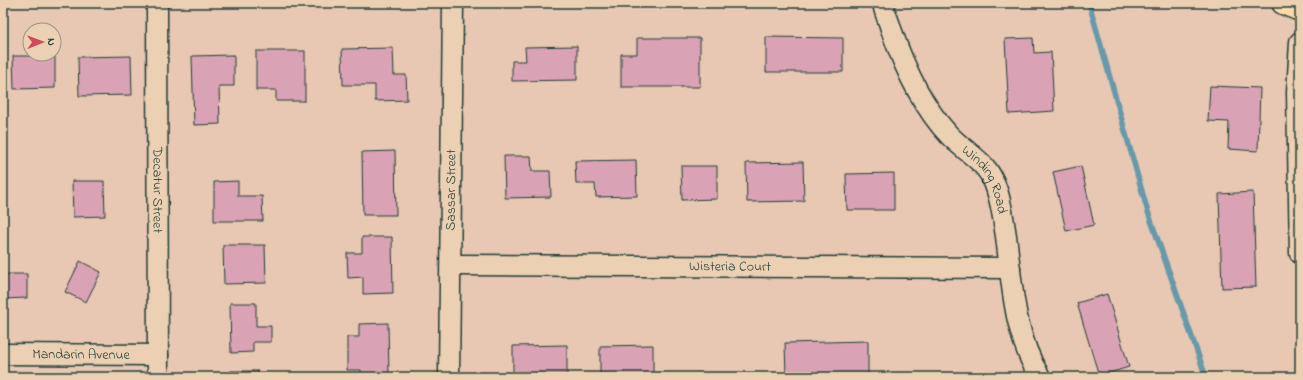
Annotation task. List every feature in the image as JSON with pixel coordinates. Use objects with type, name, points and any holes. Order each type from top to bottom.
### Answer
[{"type":"main road","points":[[1283,3],[1300,10]]},
{"type":"street","name":"Decatur Street","points":[[157,3],[158,377]]},
{"type":"street","name":"Sassar Street","points":[[450,377],[453,3]]},
{"type":"street","name":"Winding Road","points":[[883,3],[903,64],[936,120],[950,136],[983,166],[994,182],[1003,216],[1021,334],[1029,360],[1040,377]]},
{"type":"street","points":[[1300,42],[1297,92],[1300,253]]},
{"type":"street","name":"Wisteria Court","points":[[451,265],[1010,268]]},
{"type":"street","name":"Mandarin Avenue","points":[[3,354],[158,355]]},
{"type":"building","points":[[766,37],[843,38],[843,72],[766,72]]},
{"type":"building","points":[[637,38],[700,38],[700,87],[621,87],[621,54],[637,54]]},
{"type":"building","points":[[1033,38],[1034,53],[1051,52],[1054,111],[1009,114],[1005,39]]},
{"type":"building","points":[[577,46],[577,80],[512,81],[512,61],[526,61],[525,47]]},
{"type":"building","points":[[393,48],[394,75],[406,75],[407,100],[375,101],[375,85],[343,85],[342,49]]},
{"type":"building","points":[[256,51],[305,51],[305,101],[276,101],[276,90],[256,90]]},
{"type":"building","points":[[234,55],[234,86],[219,86],[220,124],[194,125],[192,56]]},
{"type":"building","points":[[13,56],[22,56],[22,62],[55,62],[55,88],[14,89]]},
{"type":"building","points":[[131,56],[132,95],[79,96],[78,57]]},
{"type":"building","points":[[1210,86],[1260,88],[1258,151],[1228,149],[1229,122],[1208,121]]},
{"type":"building","points":[[395,151],[396,215],[363,215],[362,152]]},
{"type":"building","points":[[504,156],[531,156],[532,171],[550,171],[551,197],[505,198]]},
{"type":"building","points":[[636,160],[637,196],[596,197],[595,184],[576,184],[575,161]]},
{"type":"building","points":[[803,162],[804,201],[747,202],[746,163]]},
{"type":"building","points":[[681,166],[717,166],[717,199],[682,200]]},
{"type":"building","points":[[1081,166],[1094,225],[1066,231],[1053,172]]},
{"type":"building","points":[[894,173],[894,210],[847,210],[846,174]]},
{"type":"building","points":[[72,181],[104,181],[105,216],[73,217]]},
{"type":"building","points":[[238,181],[238,196],[262,196],[263,221],[214,221],[214,182]]},
{"type":"building","points":[[1253,192],[1256,287],[1222,288],[1219,194]]},
{"type":"building","points":[[362,237],[392,237],[393,293],[363,294],[363,277],[348,278],[347,253],[362,253]]},
{"type":"building","points":[[223,245],[265,245],[266,283],[224,284]]},
{"type":"building","points":[[80,261],[101,272],[86,302],[65,292]]},
{"type":"building","points":[[3,274],[27,274],[27,298],[3,299]]},
{"type":"building","points":[[1107,294],[1129,367],[1099,376],[1077,303]]},
{"type":"building","points":[[230,303],[256,303],[256,326],[271,326],[271,342],[253,342],[253,352],[231,353]]},
{"type":"building","points":[[388,323],[389,377],[361,377],[361,370],[347,370],[347,337],[359,337],[359,324]]},
{"type":"building","points":[[868,341],[868,377],[786,377],[785,343]]},
{"type":"building","points":[[567,345],[567,375],[513,376],[513,346]]},
{"type":"building","points":[[653,345],[653,377],[600,377],[600,346]]},
{"type":"building","points":[[231,371],[258,371],[258,377],[231,377]]},
{"type":"waterway","points":[[1089,3],[1147,209],[1206,377]]}]
